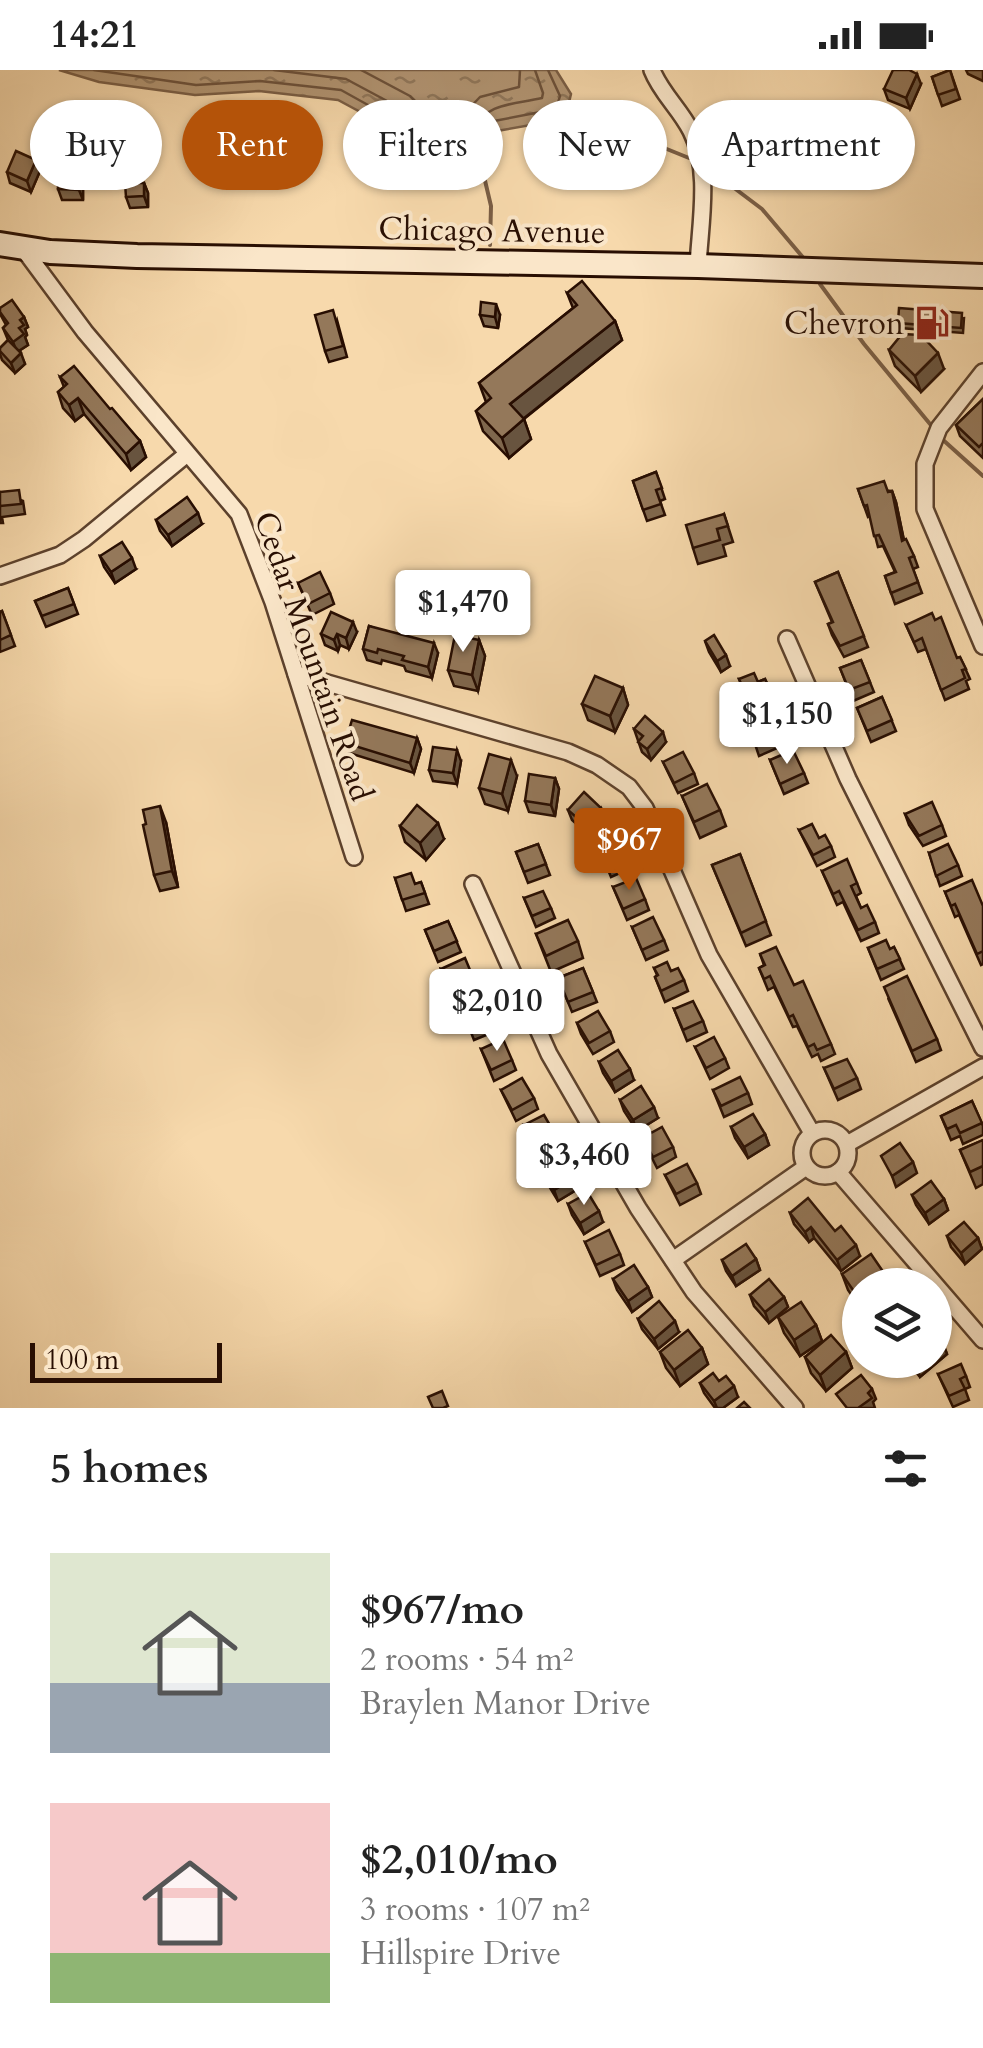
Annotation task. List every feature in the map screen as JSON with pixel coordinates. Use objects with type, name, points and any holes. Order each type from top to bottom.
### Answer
[{"type":"street","points":[[652,70],[658,86],[692,132],[702,170],[698,266]]},
{"type":"street","name":"Chicago Avenue","points":[[6,245],[50,252],[137,256],[698,266],[983,276]]},
{"type":"street","name":"Cedar Mountain Road","points":[[6,245],[239,514],[273,602],[354,857]]},
{"type":"street","points":[[983,372],[939,428],[925,464],[925,479],[926,508],[983,646]]},
{"type":"street","points":[[0,576],[60,555],[186,454]]},
{"type":"street","points":[[787,639],[848,779],[983,1048]]},
{"type":"street","points":[[296,674],[568,752],[628,787],[645,808],[709,955],[812,1133]]},
{"type":"street","points":[[473,884],[548,1054],[638,1208],[694,1292],[795,1408]]},
{"type":"street","points":[[846,1144],[983,1067]]},
{"type":"street","points":[[832,1130],[846,1144],[847,1159],[838,1172],[818,1175],[802,1160],[802,1145],[812,1133],[832,1130]]},
{"type":"street","points":[[673,1260],[806,1167]]},
{"type":"street","points":[[838,1172],[983,1340]]},
{"type":"water","points":[[59,70],[556,70],[571,94],[570,100],[523,100],[523,126],[503,130],[503,100],[343,103],[259,91],[195,95],[99,82]]},
{"type":"building","points":[[893,70],[917,74],[906,98],[884,89]]},
{"type":"building","points":[[950,70],[956,89],[938,95],[932,77]]},
{"type":"building","points":[[16,151],[30,157],[27,181],[7,172]]},
{"type":"building","points":[[126,190],[144,190],[144,196],[126,197]]},
{"type":"building","points":[[582,281],[615,321],[510,404],[524,419],[502,438],[476,411],[491,398],[479,383],[577,305],[567,293]]},
{"type":"building","points":[[12,300],[24,317],[20,320],[24,325],[19,328],[24,334],[13,342],[3,328],[8,323],[0,312]]},
{"type":"building","points":[[481,302],[496,304],[495,317],[480,315]]},
{"type":"building","name":"Chevron","points":[[899,308],[962,313],[961,328],[898,323]]},
{"type":"building","points":[[333,310],[343,346],[325,351],[315,315]]},
{"type":"building","points":[[902,334],[921,335],[938,353],[915,376],[889,350]]},
{"type":"building","points":[[8,340],[21,353],[11,363],[0,351]]},
{"type":"building","points":[[74,366],[140,441],[126,454],[78,398],[69,405],[58,392],[67,384],[60,377]]},
{"type":"building","points":[[983,399],[983,443],[979,447],[956,425]]},
{"type":"building","points":[[656,472],[662,488],[656,490],[661,504],[643,510],[633,481]]},
{"type":"building","points":[[884,481],[888,492],[892,491],[902,541],[906,539],[914,556],[909,558],[918,582],[891,593],[885,576],[896,572],[879,535],[874,536],[867,505],[864,506],[858,489]]},
{"type":"building","points":[[19,490],[21,504],[0,506],[0,492]]},
{"type":"building","points":[[187,497],[198,513],[168,535],[156,520]]},
{"type":"building","points":[[724,514],[728,526],[717,529],[720,540],[693,548],[686,525]]},
{"type":"building","points":[[122,542],[132,558],[111,572],[100,556]]},
{"type":"building","points":[[320,572],[330,593],[308,604],[298,583]]},
{"type":"building","points":[[838,572],[864,636],[840,646],[828,624],[833,622],[815,582]]},
{"type":"building","points":[[68,588],[74,604],[42,616],[35,601]]},
{"type":"building","points":[[0,612],[11,635],[0,640]]},
{"type":"building","points":[[331,612],[353,622],[346,638],[337,634],[334,640],[321,634]]},
{"type":"building","points":[[932,613],[935,620],[941,617],[957,658],[966,669],[962,670],[965,678],[941,690],[922,638],[914,642],[906,625]]},
{"type":"building","points":[[369,626],[434,643],[428,667],[402,660],[404,656],[363,649]]},
{"type":"building","points":[[455,635],[479,640],[472,675],[448,670]]},
{"type":"building","points":[[714,635],[726,655],[717,661],[705,641]]},
{"type":"building","points":[[861,660],[870,682],[849,690],[840,668]]},
{"type":"building","points":[[754,673],[758,682],[765,679],[771,691],[749,701],[739,679]]},
{"type":"building","points":[[595,676],[623,688],[610,716],[582,704]]},
{"type":"building","points":[[882,697],[892,720],[867,731],[857,708]]},
{"type":"building","points":[[776,704],[786,726],[754,740],[746,717]]},
{"type":"building","points":[[645,716],[663,732],[647,749],[638,742],[643,736],[634,729]]},
{"type":"building","points":[[352,720],[417,738],[410,763],[345,743]]},
{"type":"building","points":[[433,747],[457,750],[453,773],[429,770]]},
{"type":"building","points":[[793,750],[804,773],[780,784],[770,760]]},
{"type":"building","points":[[683,752],[694,773],[674,783],[663,762]]},
{"type":"building","points":[[489,754],[511,760],[502,794],[479,788]]},
{"type":"building","points":[[529,774],[555,778],[551,805],[525,801]]},
{"type":"building","points":[[707,784],[720,810],[694,822],[682,796]]},
{"type":"building","points":[[584,792],[601,808],[586,826],[568,810]]},
{"type":"building","points":[[932,802],[942,825],[919,836],[905,814]]},
{"type":"building","points":[[417,805],[438,823],[420,843],[400,826]]},
{"type":"building","points":[[160,806],[172,871],[154,875],[143,810]]},
{"type":"building","points":[[812,824],[819,838],[825,835],[831,846],[813,855],[799,830]]},
{"type":"building","points":[[618,836],[627,858],[607,866],[598,845]]},
{"type":"building","points":[[538,844],[546,864],[524,872],[516,852]]},
{"type":"building","points":[[948,844],[958,865],[936,876],[929,853]]},
{"type":"building","points":[[740,854],[766,921],[741,933],[712,865]]},
{"type":"building","points":[[847,859],[857,883],[851,886],[861,908],[867,905],[875,922],[858,930],[839,891],[833,894],[822,871]]},
{"type":"building","points":[[411,873],[415,884],[421,882],[425,893],[402,900],[395,878]]},
{"type":"building","points":[[636,878],[645,899],[623,909],[613,887]]},
{"type":"building","points":[[972,880],[983,906],[983,951],[977,954],[955,904],[951,906],[945,892]]},
{"type":"building","points":[[543,891],[551,908],[532,916],[524,898]]},
{"type":"building","points":[[653,917],[664,940],[642,950],[632,927]]},
{"type":"building","points":[[568,920],[578,941],[546,956],[536,934]]},
{"type":"building","points":[[448,921],[457,941],[434,951],[425,930]]},
{"type":"building","points":[[886,940],[900,959],[877,969],[868,948]]},
{"type":"building","points":[[776,947],[794,985],[803,981],[831,1044],[817,1050],[814,1044],[808,1047],[770,976],[764,979],[759,968],[765,965],[760,954]]},
{"type":"building","points":[[465,958],[475,982],[451,992],[441,969]]},
{"type":"building","points":[[667,962],[671,971],[678,968],[684,980],[661,991],[654,968]]},
{"type":"building","points":[[583,968],[593,992],[568,1002],[558,978]]},
{"type":"building","points":[[907,976],[937,1039],[912,1051],[884,987]]},
{"type":"building","points":[[484,999],[492,1020],[470,1029],[462,1009]]},
{"type":"building","points":[[693,1001],[703,1021],[683,1030],[674,1009]]},
{"type":"building","points":[[598,1011],[610,1031],[589,1043],[577,1023]]},
{"type":"building","points":[[714,1037],[725,1058],[706,1068],[695,1047]]},
{"type":"building","points":[[503,1039],[512,1060],[491,1070],[481,1049]]},
{"type":"building","points":[[618,1050],[630,1069],[611,1081],[599,1062]]},
{"type":"building","points":[[847,1059],[857,1078],[834,1089],[824,1068]]},
{"type":"building","points":[[740,1077],[748,1093],[721,1106],[713,1090]]},
{"type":"building","points":[[522,1078],[534,1098],[512,1110],[501,1090]]},
{"type":"building","points":[[641,1086],[654,1107],[633,1120],[620,1100]]},
{"type":"building","points":[[972,1101],[982,1123],[960,1133],[956,1125],[947,1129],[941,1116]]},
{"type":"building","points":[[753,1114],[765,1134],[744,1147],[731,1127]]},
{"type":"building","points":[[544,1115],[555,1134],[535,1145],[524,1125]]},
{"type":"building","points":[[662,1127],[673,1147],[653,1157],[642,1138]]},
{"type":"building","points":[[983,1140],[983,1166],[970,1172],[960,1150]]},
{"type":"building","points":[[900,1143],[913,1162],[892,1176],[881,1156]]},
{"type":"building","points":[[563,1153],[577,1176],[554,1190],[540,1167]]},
{"type":"building","points":[[687,1164],[697,1183],[676,1194],[665,1175]]},
{"type":"building","points":[[931,1181],[944,1199],[925,1213],[912,1195]]},
{"type":"building","points":[[588,1193],[599,1211],[580,1223],[568,1204]]},
{"type":"building","points":[[808,1198],[835,1231],[841,1226],[856,1245],[837,1260],[811,1227],[805,1232],[790,1213]]},
{"type":"building","points":[[964,1222],[978,1238],[961,1253],[947,1236]]},
{"type":"building","points":[[609,1230],[620,1254],[596,1265],[585,1242]]},
{"type":"building","points":[[746,1244],[756,1259],[732,1276],[722,1260]]},
{"type":"building","points":[[871,1254],[881,1268],[851,1268]]},
{"type":"building","points":[[634,1265],[648,1287],[628,1301],[613,1279]]},
{"type":"building","points":[[769,1279],[784,1297],[765,1312],[750,1295]]},
{"type":"building","points":[[659,1301],[675,1321],[654,1339],[638,1319]]},
{"type":"building","points":[[801,1302],[816,1325],[794,1340],[778,1317]]},
{"type":"building","points":[[688,1330],[702,1348],[674,1370],[660,1352]]},
{"type":"building","points":[[831,1335],[842,1347],[842,1356],[820,1375],[805,1357]]},
{"type":"building","points":[[961,1364],[966,1376],[960,1379],[965,1389],[949,1396],[940,1378],[952,1378],[952,1368]]},
{"type":"building","points":[[713,1373],[719,1381],[726,1376],[734,1386],[714,1401],[700,1383]]},
{"type":"building","points":[[857,1378],[863,1378],[872,1389],[868,1393],[872,1398],[858,1408],[847,1408],[836,1394]]},
{"type":"building","points":[[442,1391],[448,1406],[433,1408],[428,1397]]},
{"type":"waterway","points":[[667,149],[687,157]]},
{"type":"waterway","points":[[487,190],[490,245]]},
{"type":"waterway","points":[[737,190],[762,209],[806,261]]},
{"type":"waterway","points":[[820,284],[930,424]]},
{"type":"waterway","points":[[942,439],[983,476]]},
{"type":"place","name":"Chevron","points":[[932,323]]}]
